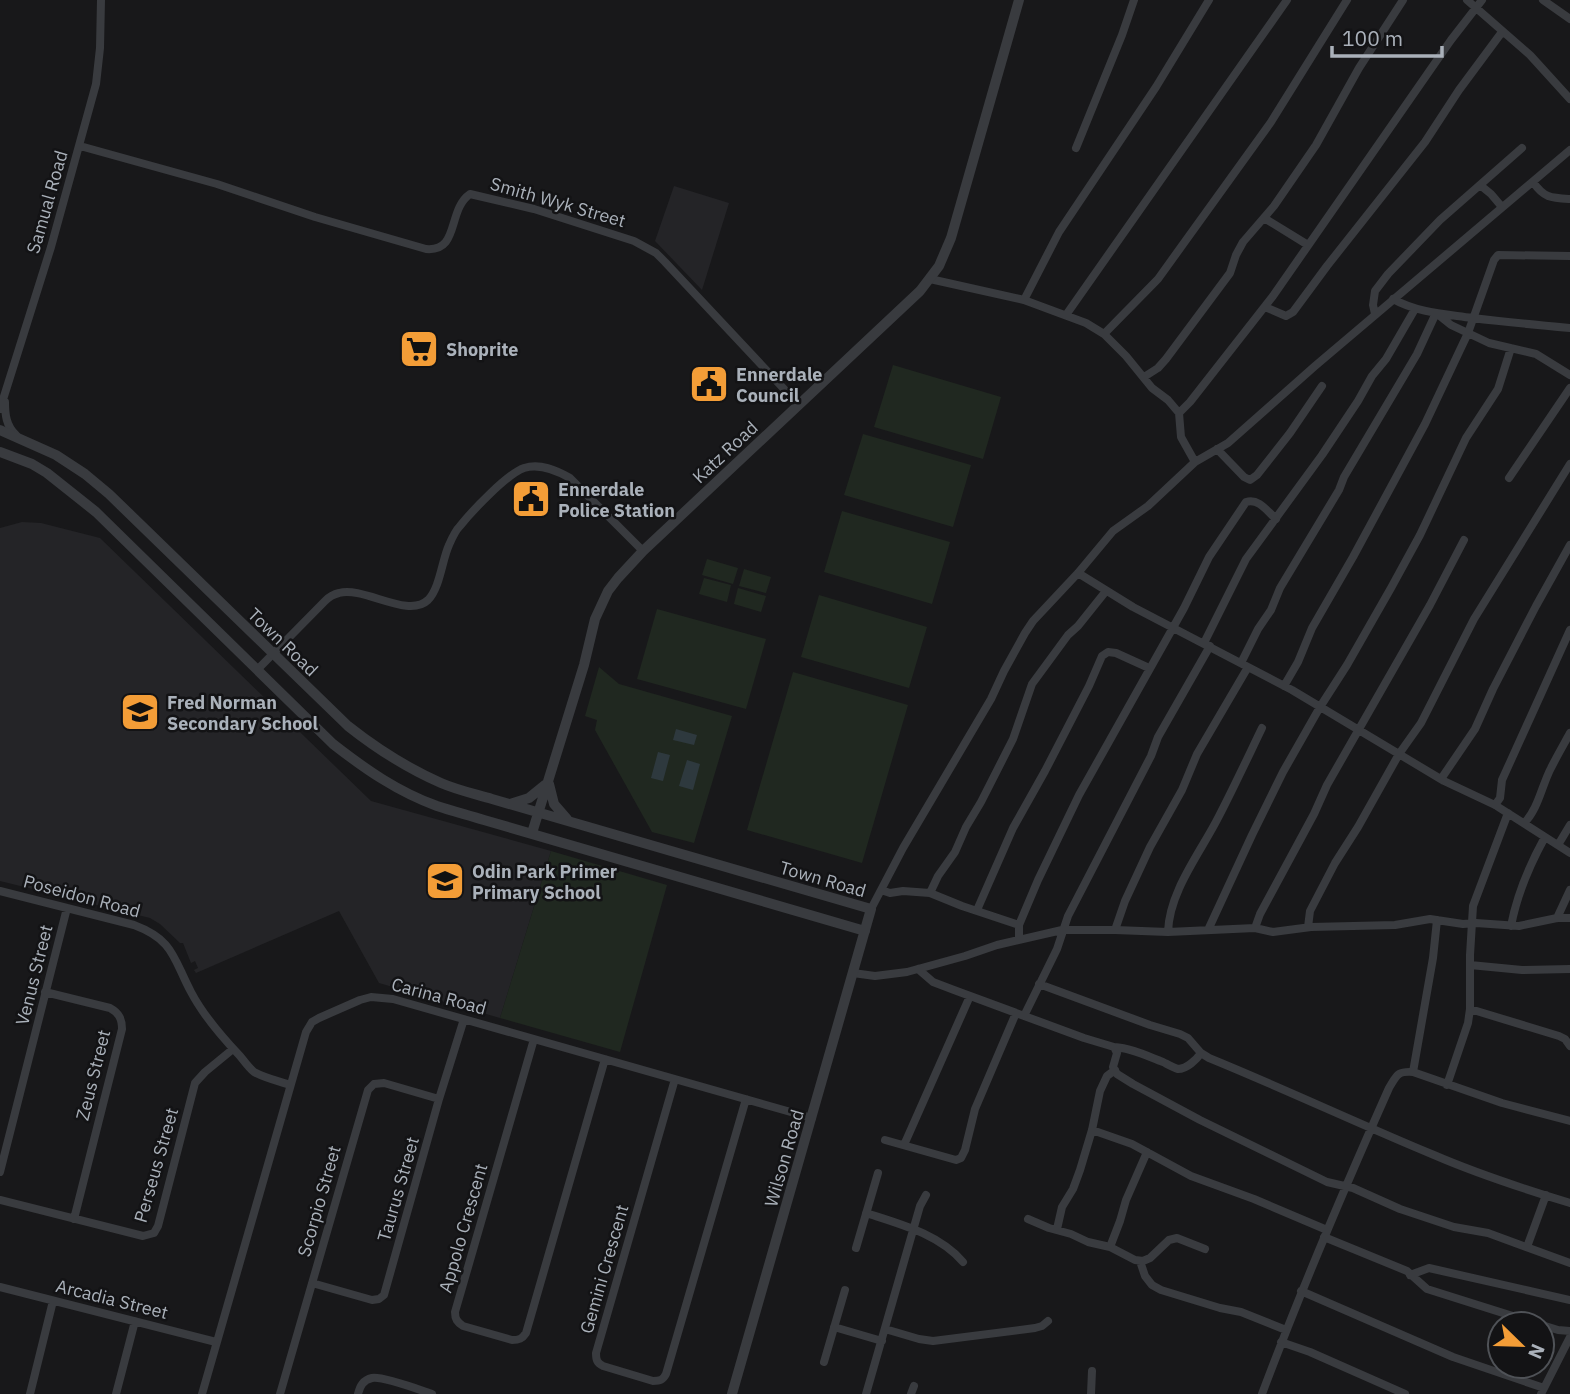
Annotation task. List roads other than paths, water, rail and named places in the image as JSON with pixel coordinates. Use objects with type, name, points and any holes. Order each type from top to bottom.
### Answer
[{"type":"street","name":"Samual Road","points":[[0,409],[80,146],[99,66],[102,0]]},
{"type":"street","name":"Katz Road","points":[[532,834],[584,665],[590,635],[598,611],[613,584],[643,551],[920,291],[939,266],[951,238],[1019,0]]},
{"type":"street","points":[[1076,148],[1134,0]]},
{"type":"street","points":[[1024,300],[1059,232],[1156,87],[1209,0]]},
{"type":"street","points":[[1066,315],[1287,0]]},
{"type":"street","points":[[1104,334],[1158,279],[1272,122],[1347,0]]},
{"type":"street","points":[[1144,377],[1158,368],[1174,349],[1230,273],[1243,242],[1274,206],[1316,145],[1359,68],[1403,0]]},
{"type":"street","points":[[1467,0],[1479,4],[1502,33],[1530,55],[1570,99]]},
{"type":"street","points":[[1543,0],[1570,19]]},
{"type":"street","points":[[1179,413],[1265,307],[1451,40],[1479,4]]},
{"type":"street","points":[[1265,307],[1286,316],[1293,312],[1425,142],[1459,90],[1502,33]]},
{"type":"street","name":"Smith Wyk Street","points":[[80,146],[218,184],[426,250],[435,250],[449,239],[461,203],[470,194],[534,209],[634,241],[656,253],[799,405]]},
{"type":"street","points":[[1375,314],[1375,291],[1388,274],[1440,220],[1522,148]]},
{"type":"street","points":[[871,909],[921,815],[991,699],[1025,632],[1113,531],[1148,506],[1195,462],[1228,443],[1375,314],[1570,150]]},
{"type":"street","points":[[1533,182],[1546,196],[1570,199]]},
{"type":"street","points":[[1480,185],[1492,194],[1502,207]]},
{"type":"street","points":[[1264,218],[1308,245]]},
{"type":"street","points":[[1284,686],[1298,662],[1311,628],[1425,424],[1468,333],[1494,260],[1498,255],[1570,256]]},
{"type":"street","points":[[930,279],[1024,300],[1086,323],[1104,334],[1152,388],[1179,413],[1181,438],[1195,462]]},
{"type":"street","points":[[1393,299],[1415,309],[1436,313],[1570,328]]},
{"type":"street","points":[[885,1140],[956,1160],[961,1158],[975,1108],[1020,1014],[1057,949],[1068,916],[1207,645],[1246,559],[1322,455],[1372,376],[1386,359],[1415,309]]},
{"type":"street","points":[[1436,313],[1451,325],[1489,343],[1536,354],[1570,375]]},
{"type":"street","points":[[1115,930],[1150,847],[1182,790],[1196,754],[1244,665],[1258,629],[1417,354],[1436,313]]},
{"type":"street","points":[[1208,930],[1283,772],[1391,588],[1466,438],[1498,389],[1511,348]]},
{"type":"street","points":[[1217,449],[1250,480],[1290,433],[1322,386]]},
{"type":"street","points":[[1509,478],[1570,388]]},
{"type":"street","points":[[4,392],[7,423],[21,438]]},
{"type":"street","name":"Town Road","points":[[0,430],[56,455],[85,474],[109,494],[348,726],[409,768],[443,784],[538,813],[871,909],[865,931]]},
{"type":"street","points":[[0,452],[47,473],[96,512],[333,744],[365,769],[401,790],[436,805],[865,931]]},
{"type":"street","points":[[1308,927],[1310,911],[1335,863],[1359,827],[1399,754],[1421,723],[1474,619],[1570,464]]},
{"type":"street","points":[[257,670],[325,601],[338,593],[353,592],[412,606],[426,601],[433,592],[448,547],[458,528],[497,488],[522,469],[543,467],[570,478],[643,551]]},
{"type":"street","points":[[1019,939],[1019,925],[1079,795],[1184,608],[1209,557],[1246,502],[1257,501],[1276,519]]},
{"type":"street","points":[[1255,928],[1327,785],[1430,606],[1464,540]]},
{"type":"street","points":[[1441,779],[1475,729],[1493,689],[1570,545]]},
{"type":"street","points":[[1078,573],[1106,591],[1284,686],[1441,779],[1495,805],[1570,853]]},
{"type":"street","points":[[930,893],[982,802],[1013,739],[1032,684],[1068,635],[1106,591]]},
{"type":"street","points":[[1495,805],[1500,798],[1502,780],[1532,709],[1570,630]]},
{"type":"street","points":[[977,910],[1013,828],[1089,686],[1102,656],[1108,652],[1115,653],[1149,668]]},
{"type":"street","points":[[1168,932],[1168,917],[1174,899],[1262,728]]},
{"type":"street","points":[[1524,823],[1533,811],[1540,791],[1570,733]]},
{"type":"street","points":[[510,804],[535,795],[549,780]]},
{"type":"street","points":[[549,780],[554,804],[570,822]]},
{"type":"street","points":[[1447,1085],[1471,1009],[1473,906],[1508,813]]},
{"type":"street","points":[[1558,845],[1570,825]]},
{"type":"street","points":[[1511,926],[1522,884],[1545,837]]},
{"type":"street","points":[[881,890],[890,893],[930,893],[1019,925]]},
{"type":"street","points":[[1557,918],[1570,890]]},
{"type":"street","name":"Poseidon Road","points":[[0,891],[134,925],[158,937],[175,956],[201,1009],[233,1049],[253,1071],[290,1085]]},
{"type":"street","name":"Venus Street","points":[[0,1172],[67,908]]},
{"type":"street","points":[[853,973],[875,976],[918,969],[1019,939],[1062,930],[1168,932],[1255,928],[1273,932],[1308,927],[1395,925],[1430,919],[1463,924],[1519,926],[1570,918]]},
{"type":"street","points":[[1413,1072],[1437,920]]},
{"type":"street","name":"Wilson Road","points":[[732,1394],[865,931]]},
{"type":"street","points":[[1470,964],[1521,970],[1570,969]]},
{"type":"street","points":[[918,969],[933,982],[1179,1069],[1186,1067],[1201,1053]]},
{"type":"street","points":[[1038,984],[1180,1034],[1209,1058],[1272,1083],[1435,1156],[1570,1203]]},
{"type":"street","name":"Zeus Street","points":[[46,992],[110,1008],[118,1014],[122,1023],[74,1219]]},
{"type":"street","name":"Carina Road","points":[[202,1394],[306,1032],[312,1022],[319,1018],[360,1000],[381,996],[812,1118]]},
{"type":"street","points":[[904,1146],[970,996]]},
{"type":"street","points":[[1471,1009],[1559,1036],[1570,1046]]},
{"type":"street","name":"Taurus Street","points":[[312,1283],[372,1300],[384,1295],[464,1019]]},
{"type":"street","name":"Appolo Crescent","points":[[534,1039],[455,1312],[455,1318],[463,1326],[512,1340],[523,1338],[526,1333],[604,1059]]},
{"type":"street","points":[[1114,1047],[1117,1053],[1113,1067],[1117,1074],[1200,1121],[1327,1182],[1353,1188],[1400,1209],[1454,1227],[1488,1233],[1570,1263]]},
{"type":"street","name":"Perseus Street","points":[[0,1200],[143,1236],[154,1233],[195,1083],[233,1049]]},
{"type":"street","points":[[1057,1229],[1062,1208],[1073,1189],[1092,1130],[1100,1091],[1108,1076],[1115,1070]]},
{"type":"street","points":[[1262,1394],[1345,1186],[1397,1075],[1402,1071],[1413,1072],[1503,1103],[1570,1121]]},
{"type":"street","name":"Gemini Crescent","points":[[675,1079],[596,1353],[598,1364],[653,1381],[658,1381],[666,1374],[746,1100]]},
{"type":"street","name":"Scorpio Street","points":[[280,1394],[370,1086],[384,1083],[439,1099]]},
{"type":"street","points":[[1092,1130],[1132,1144],[1191,1175],[1254,1199],[1407,1270],[1427,1289],[1493,1310]]},
{"type":"street","points":[[1110,1247],[1126,1200],[1147,1152]]},
{"type":"street","points":[[856,1248],[878,1173]]},
{"type":"street","points":[[866,1394],[920,1206],[926,1195]]},
{"type":"street","points":[[1527,1247],[1546,1195]]},
{"type":"street","points":[[866,1213],[914,1229],[948,1248],[963,1262]]},
{"type":"street","points":[[1028,1219],[1088,1242],[1110,1247],[1140,1261],[1150,1258],[1170,1240],[1177,1238],[1205,1249]]},
{"type":"street","points":[[1140,1261],[1145,1276],[1152,1285],[1161,1290],[1241,1312],[1286,1330]]},
{"type":"street","points":[[1410,1275],[1429,1268],[1570,1300]]},
{"type":"street","name":"Arcadia Street","points":[[0,1287],[216,1342]]},
{"type":"street","points":[[824,1362],[845,1290]]},
{"type":"street","points":[[1301,1291],[1453,1357],[1543,1391],[1570,1337]]},
{"type":"street","points":[[30,1394],[53,1301]]},
{"type":"street","points":[[116,1394],[135,1321]]},
{"type":"street","points":[[885,1329],[933,1341],[1035,1328],[1048,1321]]},
{"type":"street","points":[[834,1327],[882,1341]]},
{"type":"street","points":[[1282,1342],[1405,1394]]},
{"type":"street","points":[[1091,1394],[1092,1371]]},
{"type":"street","points":[[358,1394],[361,1385],[374,1377],[432,1394]]},
{"type":"place","name":"Shoprite","points":[[419,349]]},
{"type":"place","name":"Ennerdale Council","points":[[709,384]]},
{"type":"place","name":"Ennerdale Police Station","points":[[531,499]]},
{"type":"place","name":"Fred Norman Secondary School","points":[[140,712]]},
{"type":"place","name":"Odin Park Primer Primary School","points":[[445,881]]}]
